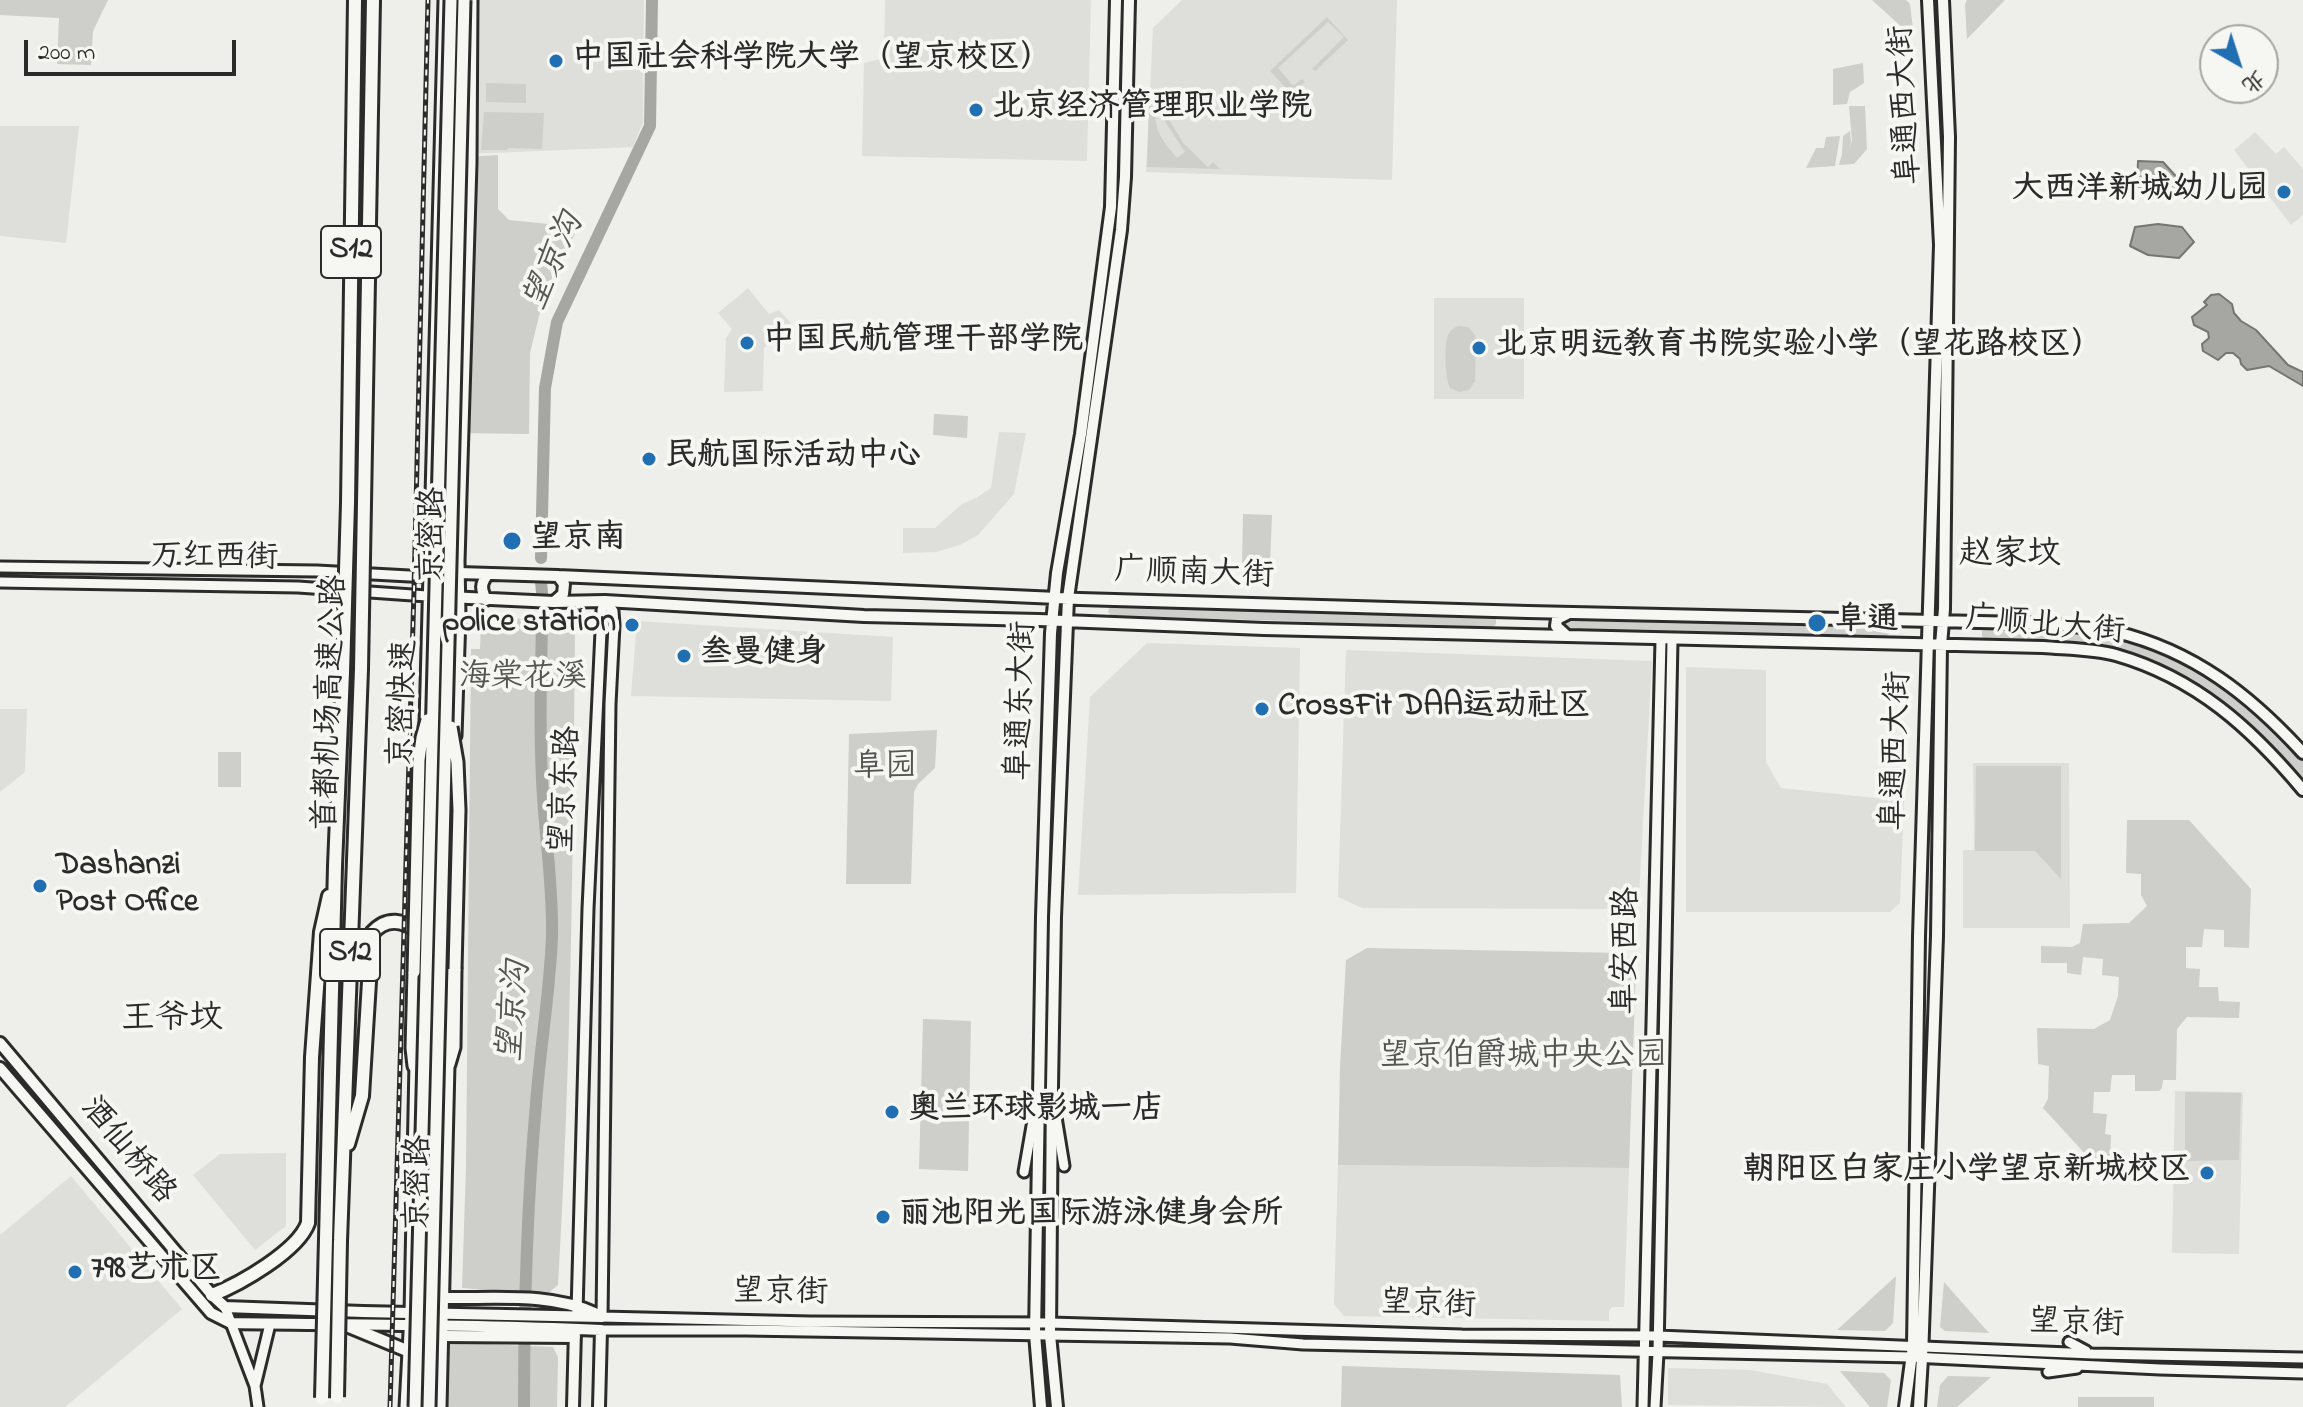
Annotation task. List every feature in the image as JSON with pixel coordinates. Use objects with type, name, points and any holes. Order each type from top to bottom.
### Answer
[{"type":"highway","name":"首都机场高速公路","points":[[322,1403],[335,866],[348,503],[355,0]]},
{"type":"highway","name":"首都机场高速公路","points":[[337,1402],[361,669],[373,0]]},
{"type":"highway","name":"京密快速","points":[[415,1407],[451,0]]},
{"type":"highway","name":"京密快速","points":[[429,1407],[464,0]]},
{"type":"highway","points":[[414,1066],[419,760],[432,704]]},
{"type":"highway","points":[[447,704],[457,762],[459,810],[454,1047],[449,1064]]},
{"type":"highway","points":[[212,1295],[242,1280],[297,1243],[308,1223],[312,1057],[320,948],[335,866]]},
{"type":"highway","points":[[343,1162],[362,1096],[372,933],[378,926],[394,921],[420,933]]},
{"type":"highway","points":[[345,1325],[408,1351]]},
{"type":"main road","name":"京密路","points":[[405,1407],[410,1314],[414,1066],[417,1048],[444,0]]},
{"type":"main road","name":"京密路","points":[[441,1407],[447,1047],[471,163],[472,0]]},
{"type":"main road","name":"阜通东大街","points":[[1041,1407],[1035,1329],[1038,1088],[1052,621],[1110,222],[1116,0]]},
{"type":"main road","name":"阜通东大街","points":[[1057,1407],[1050,1329],[1052,1086],[1055,917],[1068,598],[1121,230],[1129,0]]},
{"type":"main road","name":"阜通西大街","points":[[1919,1407],[1919,951],[1940,245],[1928,0]]},
{"type":"main road","name":"阜通西大街","points":[[1905,1407],[1918,1352],[1937,936],[1949,137],[1943,0]]},
{"type":"main road","name":"万红西街","points":[[0,567],[317,571],[428,577]]},
{"type":"main road","name":"广顺南大街","points":[[428,577],[459,573],[1068,598],[1929,622]]},
{"type":"main road","points":[[486,600],[481,582],[488,574]]},
{"type":"main road","points":[[554,602],[563,594],[564,584],[558,576]]},
{"type":"main road","points":[[656,581],[650,589],[650,597],[656,603]]},
{"type":"main road","name":"万红西街","points":[[0,582],[298,587],[427,596]]},
{"type":"main road","name":"广顺南大街","points":[[427,596],[656,603],[850,615],[1116,623],[1264,635],[1488,634],[1928,645]]},
{"type":"main road","points":[[1115,599],[1105,605],[1104,614],[1116,623]]},
{"type":"main road","name":"望京东路","points":[[577,1310],[590,878],[602,610],[605,601]]},
{"type":"main road","name":"望京东路","points":[[602,1317],[610,704],[614,625],[613,611],[605,601]]},
{"type":"main road","points":[[1488,634],[1499,627],[1500,618],[1489,611]]},
{"type":"main road","points":[[1567,636],[1556,626],[1557,619],[1569,613]]},
{"type":"main road","points":[[1880,644],[1893,637],[1893,626],[1881,621]]},
{"type":"main road","name":"广顺北大街","points":[[1929,622],[2024,623],[2114,632],[2197,656],[2255,703],[2303,753]]},
{"type":"main road","points":[[1989,646],[1979,639],[1980,628],[1990,623]]},
{"type":"main road","name":"阜安西路","points":[[1655,1407],[1666,640]]},
{"type":"main road","name":"阜安西路","points":[[1643,1407],[1666,640]]},
{"type":"main road","name":"广顺北大街","points":[[1928,645],[2043,647],[2114,654],[2147,666],[2173,683],[2213,700],[2274,755],[2303,790]]},
{"type":"main road","points":[[2294,744],[2298,729]]},
{"type":"main road","name":"酒仙桥路","points":[[0,1043],[225,1307]]},
{"type":"main road","name":"酒仙桥路","points":[[0,1068],[205,1307],[231,1323]]},
{"type":"main road","points":[[1052,1086],[1064,1166]]},
{"type":"main road","points":[[1024,1172],[1038,1088]]},
{"type":"main road","points":[[443,1298],[550,1301],[577,1310]]},
{"type":"main road","points":[[258,1407],[255,1386],[225,1307],[410,1314],[443,1325],[551,1327]]},
{"type":"main road","name":"望京街","points":[[551,1327],[577,1310],[602,1317],[1035,1329],[1658,1336],[2093,1359],[2303,1358]]},
{"type":"main road","points":[[231,1323],[508,1325],[551,1327],[575,1332],[1035,1329]]},
{"type":"main road","points":[[255,1386],[270,1324]]},
{"type":"main road","name":"望京街","points":[[1050,1329],[1303,1344],[1658,1353],[1918,1352]]},
{"type":"main road","points":[[599,1407],[601,1330]]},
{"type":"main road","points":[[573,1407],[575,1332]]},
{"type":"main road","points":[[2069,1342],[2093,1359]]},
{"type":"main road","points":[[2048,1372],[2093,1359]]},
{"type":"main road","name":"望京街","points":[[2093,1359],[2160,1369],[2303,1373]]},
{"type":"shaded area","name":"中国社会科学院大学（望京校区）","points":[[470,0],[644,0],[643,122],[633,147],[468,154]]},
{"type":"shaded area","name":"北京经济管理职业学院","points":[[885,0],[1091,0],[1087,161],[862,156],[864,63],[884,58]]},
{"type":"shaded area","points":[[1182,0],[1397,0],[1392,180],[1146,172],[1153,28]]},
{"type":"shaded area","points":[[0,126],[79,126],[66,243],[0,236]]},
{"type":"shaded area","name":"大西洋新城幼儿园","points":[[2255,132],[2276,154],[2284,147],[2303,169],[2303,215],[2291,225],[2234,150]]},
{"type":"shaded area","points":[[2138,161],[2163,162],[2183,184],[2174,189],[2137,187]]},
{"type":"shaded area","points":[[2158,224],[2182,227],[2194,242],[2179,258],[2148,255],[2130,246],[2135,227]]},
{"type":"shaded area","name":"中国民航管理干部学院","points":[[748,288],[769,314],[779,310],[791,323],[764,348],[763,391],[724,392],[726,338],[732,329],[718,313]]},
{"type":"shaded area","points":[[2219,294],[2232,304],[2234,313],[2241,321],[2256,330],[2288,365],[2303,372],[2303,386],[2269,366],[2247,370],[2233,353],[2226,353],[2218,360],[2203,351],[2202,344],[2209,338],[2208,332],[2194,325],[2192,317],[2207,305],[2204,302],[2211,295]]},
{"type":"shaded area","name":"北京明远教育书院实验小学（望花路校区）","points":[[1434,298],[1524,298],[1524,399],[1434,399]]},
{"type":"shaded area","points":[[999,432],[1026,433],[1014,494],[978,535],[960,545],[936,552],[903,553],[903,528],[935,528],[962,504],[991,488]]},
{"type":"shaded area","points":[[637,621],[893,637],[891,701],[631,696]]},
{"type":"shaded area","points":[[1147,643],[1300,648],[1296,893],[1078,895],[1090,697]]},
{"type":"shaded area","points":[[1346,650],[1652,661],[1639,896],[1624,909],[1362,908],[1338,897]]},
{"type":"shaded area","points":[[1686,667],[1766,670],[1766,762],[1781,788],[1904,801],[1900,903],[1890,912],[1686,912]]},
{"type":"shaded area","points":[[0,709],[27,709],[25,772],[0,792]]},
{"type":"shaded area","points":[[1973,763],[2069,763],[2070,928],[1963,928],[1963,850],[1974,850]]},
{"type":"shaded area","name":"朝阳区白家庄小学望京新城校区","points":[[2175,1091],[2243,1092],[2239,1254],[2172,1253]]},
{"type":"shaded area","points":[[286,1153],[286,1226],[255,1250],[193,1175],[220,1154]]},
{"type":"shaded area","points":[[1338,1165],[1629,1168],[1624,1307],[1612,1307],[1609,1321],[1344,1316],[1334,1304]]},
{"type":"shaded area","name":"798艺术区","points":[[71,1176],[182,1309],[65,1407],[0,1407],[0,1235]]},
{"type":"shaded area","points":[[1668,1368],[1750,1370],[1827,1384],[1846,1407],[1668,1405]]},
{"type":"green space","points":[[0,0],[108,0],[93,31],[91,65],[57,64],[59,18],[0,15]]},
{"type":"green space","points":[[1872,0],[1906,0],[1910,4],[1914,38]]},
{"type":"green space","points":[[1967,0],[2005,0],[1967,39],[1965,5]]},
{"type":"green space","points":[[1327,17],[1348,40],[1315,71],[1312,69],[1344,37],[1328,22],[1278,68],[1293,86],[1302,79],[1305,82],[1296,90],[1294,87],[1289,91],[1270,71]]},
{"type":"green space","points":[[1863,63],[1864,83],[1850,92],[1847,104],[1833,105],[1833,69]]},
{"type":"green space","points":[[486,83],[526,84],[526,103],[486,102]]},
{"type":"green space","points":[[1149,106],[1158,106],[1157,127],[1177,158],[1185,152],[1162,117],[1166,112],[1173,115],[1168,118],[1184,144],[1208,167],[1213,162],[1220,169],[1147,167]]},
{"type":"green space","points":[[1849,106],[1865,106],[1867,149],[1854,164],[1839,165],[1843,136],[1850,131],[1849,149],[1852,141]]},
{"type":"green space","points":[[484,112],[544,113],[542,149],[481,150]]},
{"type":"green space","points":[[1840,136],[1835,166],[1806,168],[1816,148],[1824,148],[1826,137]]},
{"type":"green space","points":[[498,155],[498,209],[509,220],[578,227],[542,304],[530,353],[529,434],[457,433],[467,157]]},
{"type":"green space","points":[[1458,326],[1468,327],[1476,340],[1475,381],[1469,390],[1459,392],[1450,388],[1446,362],[1448,335]]},
{"type":"green space","points":[[934,414],[968,416],[967,438],[933,435]]},
{"type":"green space","points":[[1243,514],[1272,515],[1270,565],[1242,564]]},
{"type":"green space","points":[[1110,605],[1493,616],[1496,624],[1493,627],[1112,616],[1108,612]]},
{"type":"green space","name":"海棠花溪","points":[[565,618],[575,631],[569,1040],[558,1285],[546,1295],[462,1288],[471,649],[480,649],[481,619]]},
{"type":"green space","points":[[1563,618],[1886,626],[1889,634],[1563,629],[1560,621]]},
{"type":"green space","points":[[1986,628],[2099,634],[2170,655],[2219,683],[2263,719],[2303,761],[2303,778],[2232,707],[2180,673],[2119,650],[2083,643],[1985,640],[1982,631]]},
{"type":"green space","name":"阜园","points":[[937,730],[935,768],[914,792],[911,884],[846,884],[849,734]]},
{"type":"green space","points":[[218,752],[241,752],[241,787],[218,787]]},
{"type":"green space","points":[[1976,766],[2061,766],[2061,879],[2035,851],[1975,851]]},
{"type":"green space","points":[[2127,820],[2189,820],[2251,889],[2249,948],[2224,947],[2224,930],[2204,929],[2202,947],[2186,947],[2186,968],[2200,969],[2199,987],[2218,987],[2219,1001],[2240,1002],[2239,1018],[2187,1017],[2177,1029],[2176,1080],[2163,1080],[2159,1091],[2135,1091],[2135,1075],[2112,1075],[2110,1092],[2094,1092],[2093,1113],[2107,1114],[2105,1134],[2111,1135],[2110,1159],[2088,1157],[2043,1108],[2048,1099],[2049,1066],[2038,1064],[2037,1028],[2094,1029],[2110,1020],[2118,996],[2119,977],[2102,975],[2103,959],[2083,957],[2081,975],[2067,973],[2067,963],[2041,963],[2041,946],[2072,947],[2080,943],[2083,924],[2129,923],[2147,906],[2141,895],[2141,874],[2126,873]]},
{"type":"green space","name":"望京伯爵城中央公园","points":[[1367,948],[1623,953],[1636,967],[1629,1168],[1338,1165],[1346,960]]},
{"type":"green space","points":[[923,1019],[971,1021],[968,1171],[919,1169]]},
{"type":"green space","points":[[2185,1092],[2241,1093],[2239,1160],[2185,1161]]},
{"type":"green space","points":[[1896,1276],[1893,1323],[1885,1331],[1837,1330]]},
{"type":"green space","points":[[1944,1282],[1989,1333],[1945,1331],[1940,1327]]},
{"type":"green space","points":[[441,1342],[553,1347],[558,1357],[557,1407],[435,1407],[437,1346]]},
{"type":"green space","points":[[1342,1366],[1620,1375],[1622,1407],[1341,1407]]},
{"type":"green space","points":[[1840,1371],[1884,1373],[1891,1380],[1887,1407],[1870,1407]]},
{"type":"green space","points":[[1948,1376],[1991,1377],[1957,1407],[1937,1407],[1940,1385]]},
{"type":"green space","points":[[2078,1397],[2154,1397],[2154,1407],[2078,1407]]},
{"type":"waterway","name":"望京沟","points":[[541,558],[545,388],[557,322],[650,126],[652,0]]},
{"type":"waterway","name":"望京沟","points":[[541,582],[542,592]]},
{"type":"waterway","name":"望京沟","points":[[524,1407],[530,1180],[552,936],[541,753],[542,621]]},
{"type":"railway","points":[[390,1407],[428,0]]},
{"type":"place","name":"中国社会科学院大学（望京校区）","points":[[556,61]]},
{"type":"place","name":"北京经济管理职业学院","points":[[976,110]]},
{"type":"place","name":"大西洋新城幼儿园","points":[[2284,192]]},
{"type":"place","name":"中国民航管理干部学院","points":[[747,343]]},
{"type":"place","name":"北京明远教育书院实验小学（望花路校区）","points":[[1479,348]]},
{"type":"place","name":"民航国际活动中心","points":[[649,459]]},
{"type":"place","name":"望京南","points":[[512,541]]},
{"type":"place","name":"阜通","points":[[1817,623]]},
{"type":"place","name":"police station","points":[[632,625]]},
{"type":"place","name":"叁曼健身","points":[[684,656]]},
{"type":"place","name":"CrossFit DAA运动社区","points":[[1262,709]]},
{"type":"place","name":"Dashanzi Post Office","points":[[40,886]]},
{"type":"place","name":"奥兰环球影城一店","points":[[892,1112]]},
{"type":"place","name":"朝阳区白家庄小学望京新城校区","points":[[2207,1173]]},
{"type":"place","name":"丽池阳光国际游泳健身会所","points":[[883,1217]]},
{"type":"place","name":"798艺术区","points":[[75,1272]]},
{"type":"district","name":"赵家坟","points":[[2010,557]]},
{"type":"district","name":"王爷坟","points":[[172,1021]]}]
